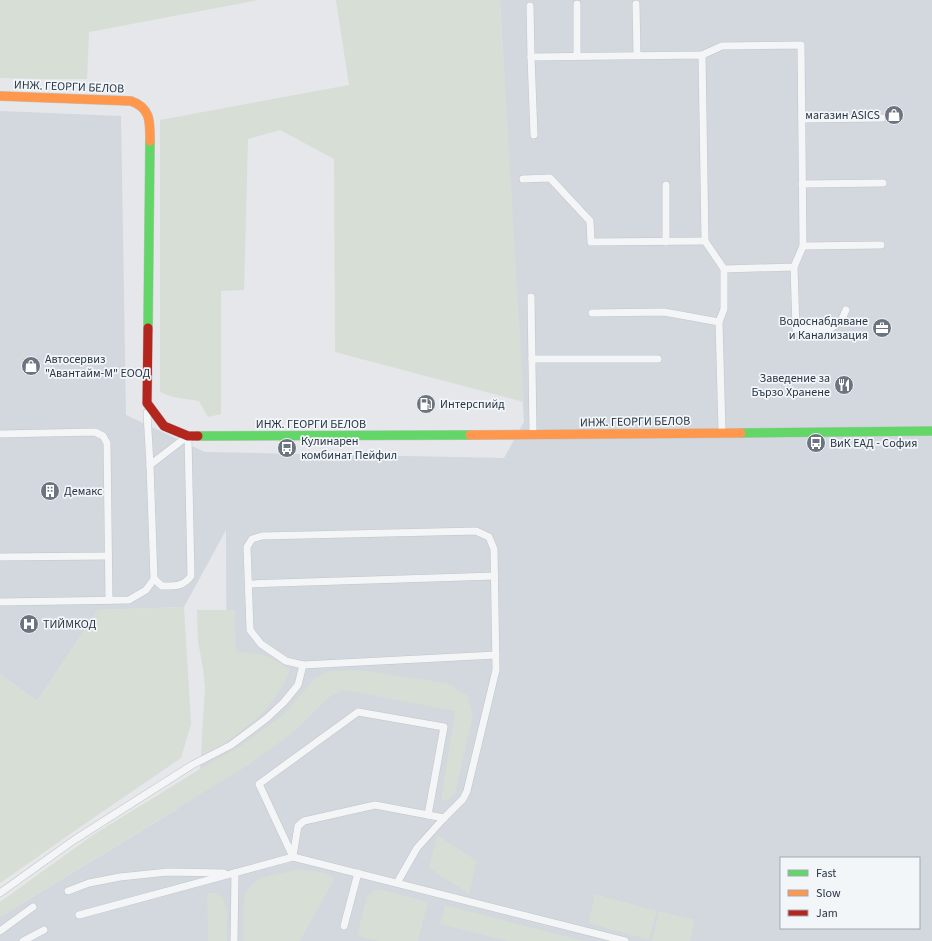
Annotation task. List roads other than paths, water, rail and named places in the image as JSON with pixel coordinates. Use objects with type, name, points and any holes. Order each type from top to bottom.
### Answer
[{"type":"street","name":"ИНЖ. ГЕОРГИ БЕЛОВ","points":[[0,96],[130,101],[138,103],[148,113],[150,127],[147,403],[164,426],[188,436],[534,435],[932,431]]},
{"type":"lane","points":[[576,4],[577,56]]},
{"type":"lane","points":[[636,4],[637,55]]},
{"type":"lane","points":[[530,6],[534,135]]},
{"type":"lane","points":[[531,57],[702,55],[722,46],[801,45],[803,246],[794,267],[796,329],[830,329],[841,321],[846,310]]},
{"type":"lane","points":[[702,55],[705,241],[724,269],[724,309],[719,322],[722,433]]},
{"type":"lane","points":[[802,119],[882,118]]},
{"type":"lane","points":[[523,179],[550,178],[590,221],[591,242],[705,241]]},
{"type":"lane","points":[[802,184],[883,183]]},
{"type":"lane","points":[[666,185],[666,242]]},
{"type":"lane","points":[[803,246],[881,245]]},
{"type":"lane","points":[[724,269],[794,267]]},
{"type":"lane","points":[[531,297],[534,435]]},
{"type":"lane","points":[[592,313],[664,312],[719,322]]},
{"type":"lane","points":[[532,359],[658,359]]},
{"type":"lane","points":[[0,602],[129,600],[146,590],[154,579],[147,403]]},
{"type":"lane","points":[[0,434],[95,432],[103,436],[107,443],[109,600]]},
{"type":"lane","points":[[150,465],[188,436]]},
{"type":"lane","points":[[154,579],[162,586],[178,586],[186,582],[191,576],[188,436]]},
{"type":"lane","points":[[397,883],[417,848],[444,818],[464,799],[467,791],[496,670],[496,655],[494,576],[494,548],[489,536],[476,531],[262,536],[252,539],[247,547],[250,630],[261,644],[286,661],[303,665],[496,655]]},
{"type":"lane","points":[[0,557],[108,556]]},
{"type":"lane","points":[[249,584],[494,576]]},
{"type":"lane","points":[[0,893],[80,835],[192,765],[231,745],[267,718],[284,702],[298,685],[303,665]]},
{"type":"lane","points":[[293,857],[259,784],[358,712],[444,727],[428,815]]},
{"type":"lane","points":[[293,857],[298,826],[304,821],[375,804],[444,818]]},
{"type":"lane","points":[[79,915],[293,857],[626,941]]},
{"type":"lane","points":[[68,891],[89,883],[120,876],[168,872],[235,873]]},
{"type":"lane","points":[[234,941],[235,873]]},
{"type":"lane","points":[[344,926],[358,873]]},
{"type":"lane","points":[[0,931],[33,907]]},
{"type":"lane","points":[[23,941],[44,930]]},
{"type":"place","name":"магазин ASICS","points":[[894,115]]},
{"type":"place","name":"Водоснабдяване и Канализация","points":[[882,328]]},
{"type":"place","name":"Автосервиз \"Авантайм-М\" ЕООД","points":[[31,366]]},
{"type":"place","name":"Заведение за Бързо Хранене","points":[[844,385]]},
{"type":"place","name":"Интерспийд","points":[[426,404]]},
{"type":"place","name":"ВиК ЕАД - София","points":[[816,443]]},
{"type":"place","name":"Кулинарен комбинат Пейфил","points":[[287,448]]},
{"type":"place","name":"Демакс","points":[[50,491]]},
{"type":"place","name":"ТИЙМКОД","points":[[29,624]]}]
